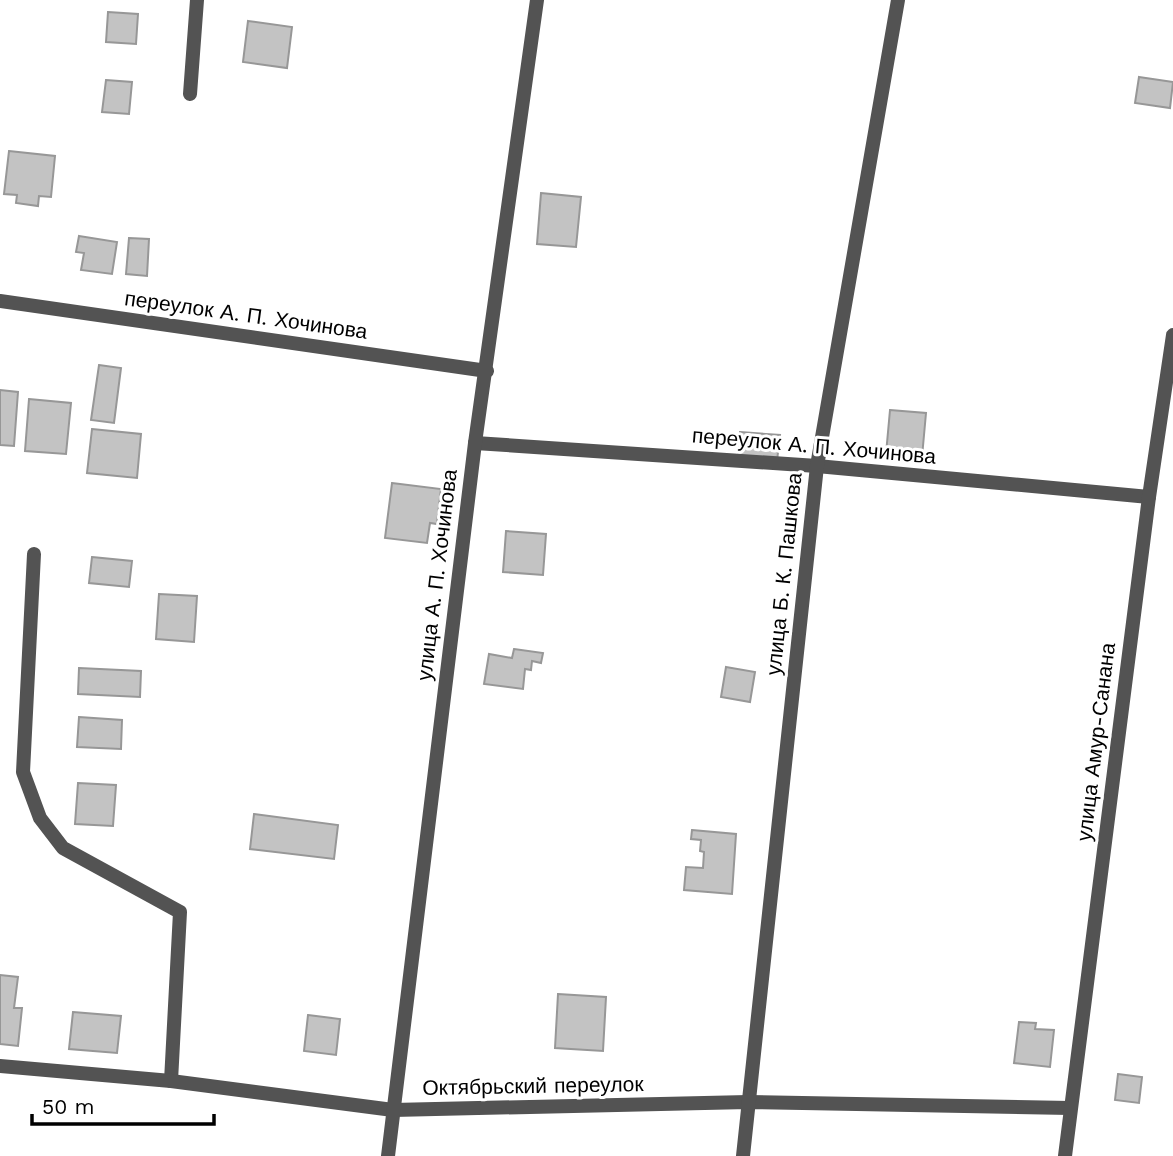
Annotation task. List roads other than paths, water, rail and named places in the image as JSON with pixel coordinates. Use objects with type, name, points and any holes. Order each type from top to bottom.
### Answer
[{"type":"street","points":[[190,94],[197,0]]},
{"type":"street","name":"улица А. П. Хочинова","points":[[388,1156],[475,443],[537,0]]},
{"type":"street","name":"улица Б. К. Пашкова","points":[[743,1156],[817,466],[898,0]]},
{"type":"street","name":"переулок А. П. Хочинова","points":[[0,301],[487,371]]},
{"type":"street","name":"улица Амур-Санана","points":[[1065,1156],[1149,497],[1173,335]]},
{"type":"street","name":"переулок А. П. Хочинова","points":[[475,443],[817,466],[1149,497]]},
{"type":"street","points":[[34,554],[23,772],[40,818],[63,848],[180,912],[171,1081]]},
{"type":"street","name":"Октябрьский переулок","points":[[0,1066],[171,1081],[393,1111],[748,1102],[1070,1108]]}]
